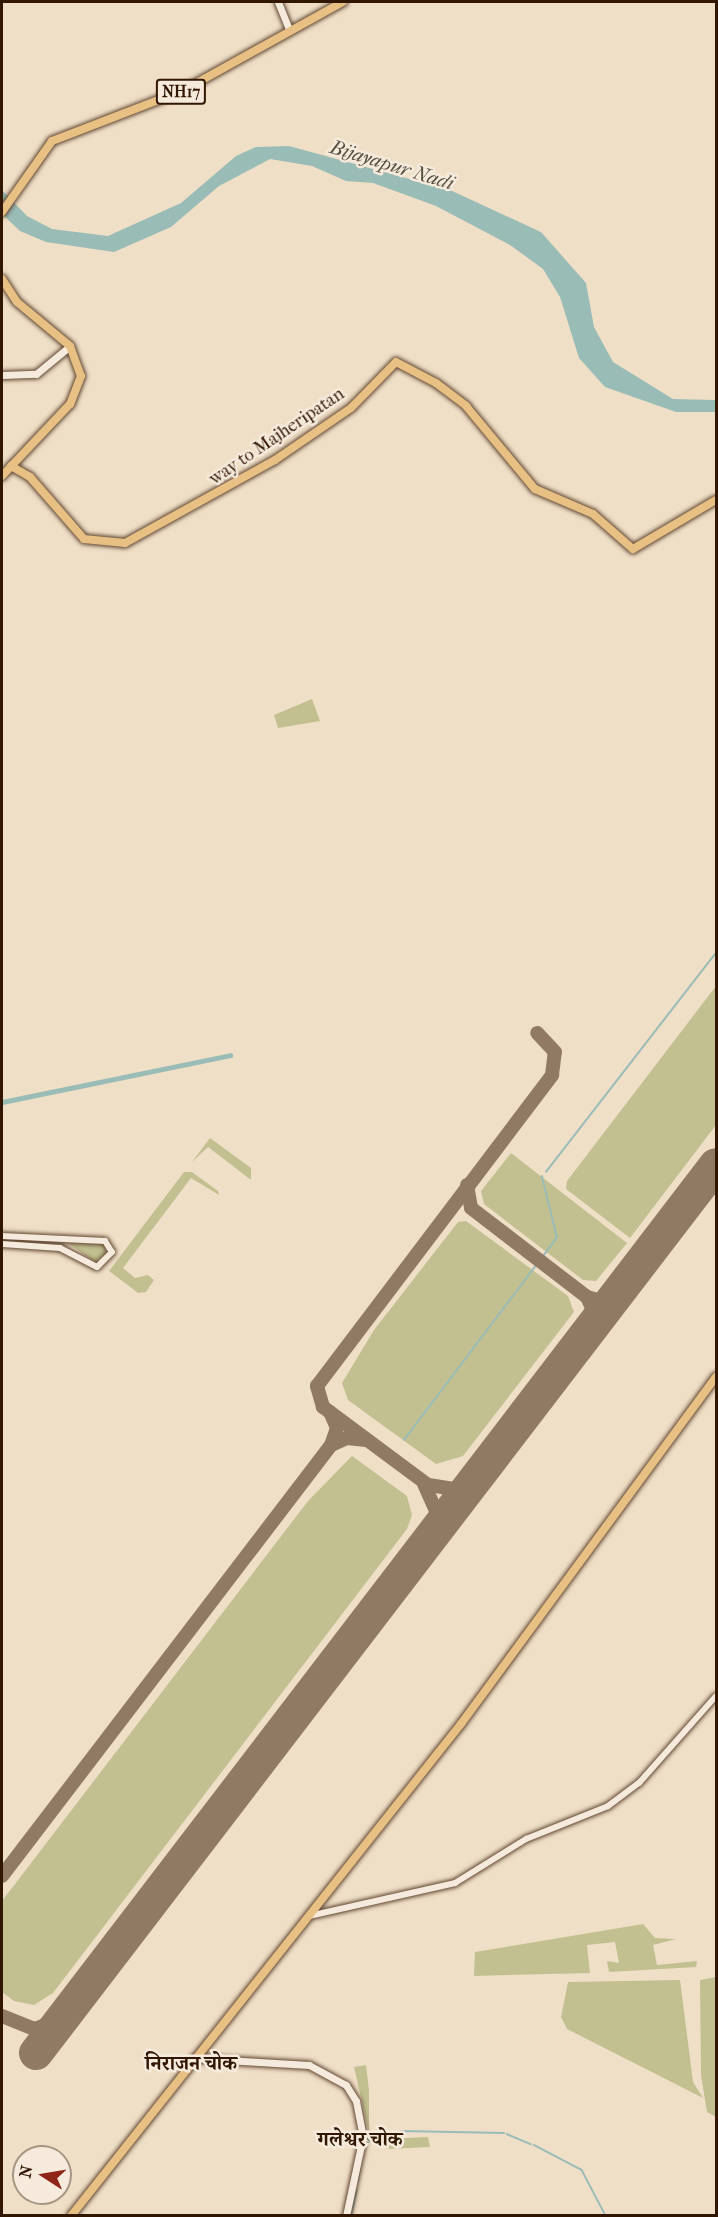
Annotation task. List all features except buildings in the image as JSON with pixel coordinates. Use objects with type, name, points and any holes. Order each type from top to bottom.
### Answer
[{"type":"main road","points":[[278,2],[290,31]]},
{"type":"main road","name":"NH17","points":[[2,212],[59,137],[184,90],[343,2]]},
{"type":"main road","points":[[2,279],[17,302],[70,346],[80,369],[75,397],[2,476]]},
{"type":"main road","points":[[2,375],[36,374],[70,346]]},
{"type":"main road","name":"way to Majheripatan","points":[[11,466],[30,477],[84,539],[125,543],[182,516],[275,460],[351,408],[396,362],[466,406],[535,489],[593,514],[633,549],[717,500]]},
{"type":"main road","points":[[71,2216],[544,1614],[717,1377]]},
{"type":"main road","points":[[193,2058],[309,2065],[346,2085],[356,2101],[363,2136],[346,2216]]},
{"type":"street","points":[[2,1236],[101,1240],[112,1252],[98,1267],[60,1248],[2,1244]]},
{"type":"street","points":[[309,1916],[455,1883],[526,1839],[608,1806],[639,1783],[717,1696]]},
{"type":"shaded area","points":[[312,699],[320,721],[278,728],[274,715]]},
{"type":"shaded area","points":[[716,986],[716,1125],[630,1238],[566,1189],[567,1181]]},
{"type":"shaded area","points":[[210,1138],[251,1168],[251,1180],[208,1147],[192,1162]]},
{"type":"shaded area","points":[[511,1153],[627,1243],[596,1281],[583,1280],[484,1204],[481,1191]]},
{"type":"shaded area","points":[[184,1172],[192,1172],[218,1191],[219,1195],[191,1178],[123,1268],[135,1278],[148,1275],[154,1280],[146,1292],[138,1293],[109,1271]]},
{"type":"shaded area","points":[[466,1221],[568,1296],[574,1312],[463,1456],[436,1464],[348,1400],[342,1383],[374,1330],[458,1222]]},
{"type":"shaded area","points":[[68,1243],[104,1244],[106,1253],[95,1262]]},
{"type":"shaded area","points":[[352,1456],[407,1496],[412,1515],[407,1529],[53,1993],[34,2005],[14,2001],[2,1992],[2,1901],[308,1501]]},
{"type":"shaded area","points":[[643,1924],[655,1938],[676,1939],[653,1945],[657,1965],[697,1961],[696,1967],[609,1972],[607,1961],[619,1963],[615,1942],[587,1945],[590,1973],[474,1976],[475,1952]]},
{"type":"shaded area","points":[[716,1977],[716,2117],[707,2112],[701,2075],[700,1980]]},
{"type":"shaded area","points":[[680,1980],[693,2082],[703,2098],[567,2029],[561,2017],[568,1982]]},
{"type":"shaded area","points":[[366,2065],[369,2090],[369,2133],[354,2067]]},
{"type":"shaded area","points":[[428,2137],[430,2147],[386,2149],[384,2139]]},
{"type":"water","points":[[289,146],[450,190],[541,232],[586,283],[594,327],[613,362],[673,399],[716,400],[716,412],[676,412],[605,387],[579,358],[560,297],[543,269],[510,245],[436,206],[373,183],[346,181],[312,166],[270,159],[219,186],[171,227],[114,252],[46,242],[20,231],[2,214],[2,190],[27,216],[52,229],[108,236],[181,203],[236,156],[256,147]]},
{"type":"waterway","points":[[546,1172],[716,953]]},
{"type":"waterway","points":[[2,1102],[230,1055]]},
{"type":"waterway","points":[[404,1440],[557,1238],[542,1177]]},
{"type":"waterway","points":[[364,2149],[370,2139],[402,2131],[504,2133]]},
{"type":"waterway","points":[[507,2134],[531,2144]]},
{"type":"waterway","points":[[534,2145],[582,2170],[606,2216]]},
{"type":"waterway","points":[[358,2181],[362,2157]]},
{"type":"waterway","points":[[351,2216],[357,2191]]},
{"type":"taxiway","points":[[479,1475],[454,1489],[428,1485],[323,1407],[317,1386],[552,1075],[555,1052],[537,1033]]},
{"type":"taxiway","points":[[467,1185],[471,1208],[587,1297],[602,1301],[620,1291]]},
{"type":"taxiway","points":[[587,1297],[595,1314],[588,1332]]},
{"type":"taxiway","points":[[330,1412],[337,1428],[331,1445],[347,1438],[366,1440]]},
{"type":"taxiway","points":[[2,1876],[331,1445]]},
{"type":"taxiway","points":[[424,1484],[437,1513],[429,1540]]},
{"type":"taxiway","points":[[2,2016],[35,2029],[64,2017]]},
{"type":"runway","points":[[36,2053],[716,1165]]},
{"type":"district","name":"निराजन चोक","points":[[191,2063]]},
{"type":"district","name":"गलेश्वर चोक","points":[[360,2139]]},
{"type":"water label","name":"Bijayapur Nadi","points":[[392,165]]}]
